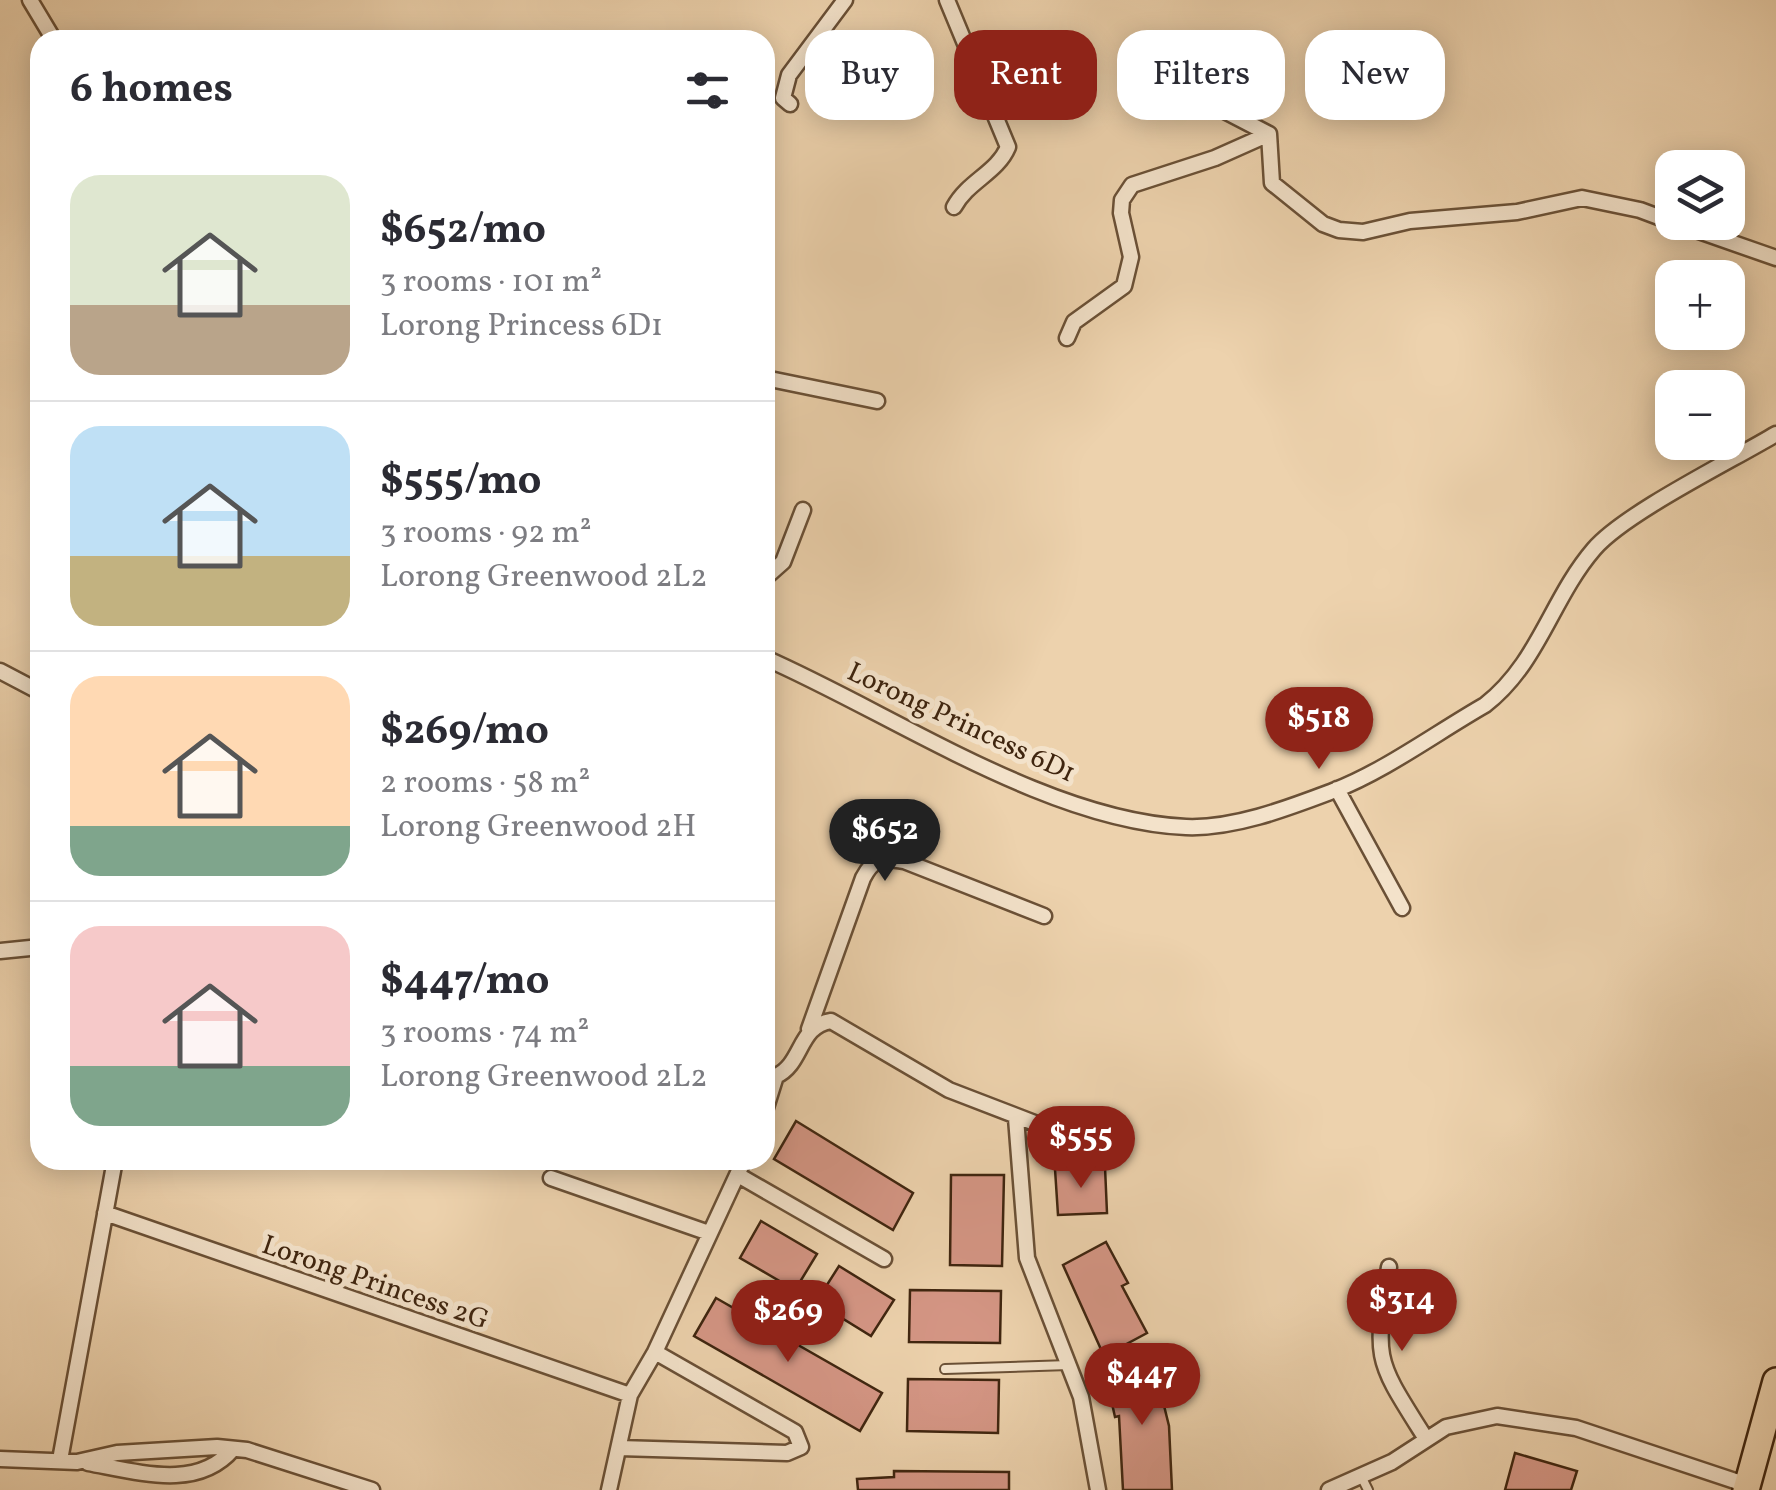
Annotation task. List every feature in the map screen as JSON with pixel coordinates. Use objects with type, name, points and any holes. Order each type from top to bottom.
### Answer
[{"type":"highway","points":[[1747,1487],[1776,1381]]},
{"type":"street","points":[[30,0],[48,30]]},
{"type":"street","points":[[790,104],[783,98],[789,75],[845,0]]},
{"type":"street","points":[[947,0],[1008,147],[1002,162],[962,191],[954,207]]},
{"type":"street","points":[[1244,120],[1270,134]]},
{"type":"street","points":[[1270,134],[1272,184],[1323,224],[1339,230],[1363,232],[1410,221],[1517,212],[1582,198],[1655,215]]},
{"type":"street","points":[[1067,338],[1074,322],[1124,286],[1131,256],[1121,213],[1122,200],[1132,185],[1216,158],[1270,134]]},
{"type":"street","points":[[1724,240],[1776,258]]},
{"type":"street","points":[[775,380],[877,402]]},
{"type":"street","name":"Lorong Princess 6D1","points":[[775,663],[1008,776],[1145,822],[1189,827],[1226,823],[1337,790],[1505,689],[1534,654],[1576,574],[1607,535],[1776,434]]},
{"type":"street","points":[[775,569],[783,562],[803,510]]},
{"type":"street","points":[[0,671],[30,687]]},
{"type":"street","points":[[1337,790],[1402,908]]},
{"type":"street","points":[[775,1072],[792,1062],[809,1030],[871,863],[881,858],[904,862],[1044,916]]},
{"type":"street","points":[[0,951],[30,948]]},
{"type":"street","points":[[809,1030],[831,1022],[848,1028],[949,1090],[1102,1149]]},
{"type":"street","points":[[1016,1118],[1026,1258],[1081,1397],[1098,1490]]},
{"type":"street","points":[[60,1460],[113,1170]]},
{"type":"street","points":[[610,1490],[630,1395],[655,1352],[740,1170]]},
{"type":"street","points":[[738,1175],[884,1259]]},
{"type":"street","points":[[551,1178],[709,1233]]},
{"type":"street","name":"Lorong Princess 2G","points":[[106,1214],[630,1395]]},
{"type":"street","points":[[1389,1268],[1377,1342],[1382,1370],[1426,1439]]},
{"type":"street","points":[[620,1448],[787,1453],[801,1447],[795,1432],[655,1352]]},
{"type":"street","points":[[1329,1490],[1365,1483],[1426,1439],[1470,1419],[1537,1420],[1576,1428],[1747,1487]]},
{"type":"street","points":[[0,1459],[60,1460],[187,1480],[218,1470],[234,1449]]},
{"type":"street","points":[[77,1462],[117,1453],[234,1449],[372,1490]]},
{"type":"lane","points":[[945,1369],[1069,1364]]},
{"type":"building","points":[[796,1121],[913,1193],[893,1230],[775,1157]]},
{"type":"building","points":[[1105,1167],[1107,1213],[1058,1215],[1055,1169]]},
{"type":"building","points":[[951,1175],[1004,1175],[1002,1266],[950,1265]]},
{"type":"building","points":[[761,1221],[817,1254],[795,1290],[740,1258]]},
{"type":"building","points":[[1106,1242],[1128,1283],[1122,1286],[1147,1333],[1104,1356],[1063,1265]]},
{"type":"building","points":[[839,1266],[894,1300],[871,1336],[816,1302]]},
{"type":"building","points":[[910,1290],[1001,1291],[1000,1343],[909,1342]]},
{"type":"building","points":[[716,1298],[882,1393],[860,1431],[694,1336]]},
{"type":"building","points":[[1153,1361],[1169,1426],[1172,1490],[1123,1490],[1119,1416],[1115,1417],[1105,1372]]},
{"type":"building","points":[[908,1379],[999,1380],[998,1433],[907,1431]]},
{"type":"building","points":[[1515,1453],[1577,1471],[1571,1490],[1505,1490]]},
{"type":"building","points":[[894,1471],[1009,1472],[1009,1490],[858,1490],[857,1479],[894,1477]]}]
